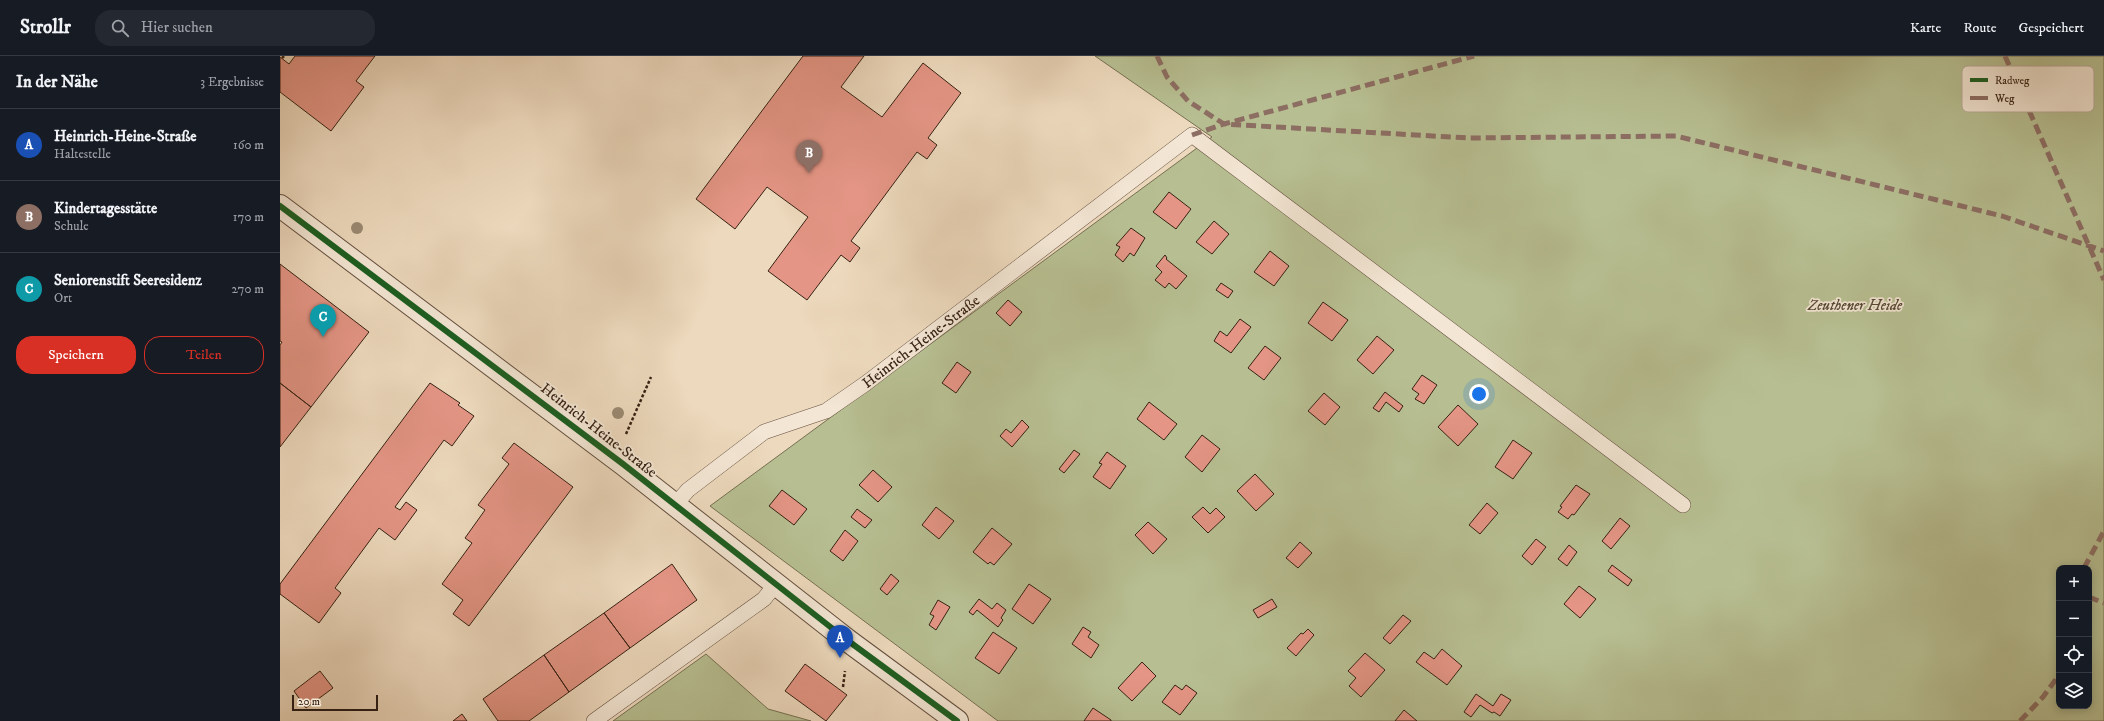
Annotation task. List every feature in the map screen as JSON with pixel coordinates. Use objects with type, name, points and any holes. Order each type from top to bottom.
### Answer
[{"type":"street","name":"Heinrich-Heine-Straße","points":[[280,206],[575,428],[775,585],[957,721]]},
{"type":"lane","name":"Heinrich-Heine-Straße","points":[[674,506],[688,490],[764,432],[826,411],[865,384],[1192,136],[1683,505]]},
{"type":"lane","points":[[594,721],[764,599],[775,585]]},
{"type":"path","points":[[626,435],[651,378]]},
{"type":"green space","name":"Zeuthener Heide","points":[[1095,56],[2104,56],[2104,721],[998,721],[710,506],[1212,137]]},
{"type":"green space","points":[[706,654],[768,709],[811,721],[613,721]]},
{"type":"building","points":[[295,56],[375,56],[356,81],[364,87],[331,131],[280,92],[280,57],[289,64]]},
{"type":"building","points":[[803,56],[864,56],[841,87],[882,117],[923,63],[961,93],[928,138],[937,145],[927,159],[917,152],[851,241],[860,248],[850,262],[841,255],[807,300],[768,271],[808,217],[767,187],[735,229],[696,199]]},
{"type":"building","points":[[1169,192],[1191,209],[1176,229],[1153,212]]},
{"type":"building","points":[[1214,221],[1229,234],[1212,254],[1196,242]]},
{"type":"building","points":[[1131,228],[1145,238],[1134,256],[1130,253],[1123,262],[1115,255],[1120,247],[1116,245]]},
{"type":"building","points":[[1270,251],[1289,266],[1274,286],[1254,272]]},
{"type":"building","points":[[1165,255],[1167,258],[1166,259],[1187,276],[1176,289],[1169,283],[1165,288],[1155,280],[1162,272],[1156,266]]},
{"type":"building","points":[[280,264],[369,332],[311,407],[280,383],[280,345],[282,342],[280,341]]},
{"type":"building","points":[[1221,283],[1233,291],[1228,298],[1216,290]]},
{"type":"building","points":[[1008,300],[1022,312],[1010,326],[996,313]]},
{"type":"building","points":[[1323,302],[1348,320],[1332,341],[1308,323]]},
{"type":"building","points":[[1240,319],[1251,327],[1231,353],[1214,341],[1220,331],[1227,336]]},
{"type":"building","points":[[1377,336],[1394,350],[1373,374],[1357,360]]},
{"type":"building","points":[[1265,346],[1281,358],[1264,380],[1248,368]]},
{"type":"building","points":[[957,362],[971,372],[956,393],[942,383]]},
{"type":"building","points":[[1422,375],[1437,385],[1424,404],[1415,399],[1419,394],[1412,389]]},
{"type":"building","points":[[280,383],[311,407],[280,447]]},
{"type":"building","points":[[430,383],[460,403],[458,405],[474,416],[452,446],[444,440],[395,507],[400,510],[406,502],[417,510],[395,540],[379,528],[335,588],[341,593],[319,623],[280,594],[280,584]]},
{"type":"building","points":[[1385,392],[1403,406],[1399,412],[1386,402],[1379,412],[1373,408]]},
{"type":"building","points":[[1324,393],[1340,407],[1325,425],[1308,411]]},
{"type":"building","points":[[1149,402],[1177,424],[1164,440],[1137,419]]},
{"type":"building","points":[[1458,405],[1478,424],[1458,446],[1438,427]]},
{"type":"building","points":[[1022,420],[1029,427],[1012,447],[1000,436],[1006,429],[1011,433]]},
{"type":"building","points":[[1202,435],[1220,449],[1202,472],[1185,457]]},
{"type":"building","points":[[1513,440],[1532,453],[1513,479],[1495,467]]},
{"type":"building","points":[[514,443],[573,487],[469,626],[453,614],[463,600],[442,584],[472,543],[465,538],[485,510],[478,505],[509,464],[502,458]]},
{"type":"building","points":[[1074,450],[1080,454],[1064,473],[1059,469]]},
{"type":"building","points":[[1107,452],[1126,466],[1110,489],[1093,477],[1102,464],[1099,463]]},
{"type":"building","points":[[873,470],[892,487],[878,502],[859,485]]},
{"type":"building","points":[[1255,474],[1274,494],[1256,511],[1237,491]]},
{"type":"building","points":[[1576,485],[1590,494],[1574,515],[1572,514],[1568,519],[1558,512],[1562,507],[1560,506]]},
{"type":"building","points":[[782,490],[807,509],[794,525],[769,506]]},
{"type":"building","points":[[1487,503],[1498,513],[1480,534],[1469,525]]},
{"type":"building","points":[[936,507],[954,521],[939,539],[922,525]]},
{"type":"building","points":[[1203,507],[1210,514],[1216,508],[1225,517],[1208,533],[1192,517]]},
{"type":"building","points":[[857,509],[872,520],[865,528],[851,517]]},
{"type":"building","points":[[1620,518],[1630,526],[1611,549],[1602,541]]},
{"type":"building","points":[[1148,522],[1167,539],[1153,554],[1135,535]]},
{"type":"building","points":[[992,528],[1012,544],[994,565],[990,562],[988,564],[973,552]]},
{"type":"building","points":[[845,530],[858,541],[843,561],[830,551]]},
{"type":"building","points":[[1536,539],[1546,547],[1532,565],[1522,556]]},
{"type":"building","points":[[1300,542],[1312,553],[1298,568],[1286,558]]},
{"type":"building","points":[[1569,545],[1577,552],[1567,566],[1558,559]]},
{"type":"building","points":[[672,564],[697,600],[630,648],[604,613]]},
{"type":"building","points":[[1612,565],[1632,580],[1628,586],[1608,571]]},
{"type":"building","points":[[891,574],[899,581],[887,595],[880,589]]},
{"type":"building","points":[[1029,584],[1051,599],[1033,624],[1012,609]]},
{"type":"building","points":[[1579,586],[1596,599],[1580,618],[1564,604]]},
{"type":"building","points":[[979,599],[992,609],[997,603],[1006,610],[1001,618],[1003,620],[998,627],[977,610],[973,615],[969,612]]},
{"type":"building","points":[[1272,599],[1277,607],[1258,618],[1253,610]]},
{"type":"building","points":[[938,600],[950,607],[936,630],[929,625],[934,616],[930,614]]},
{"type":"building","points":[[604,613],[630,648],[569,692],[544,655]]},
{"type":"building","points":[[1403,615],[1411,621],[1390,644],[1383,638]]},
{"type":"building","points":[[1083,627],[1091,632],[1088,637],[1099,645],[1091,658],[1072,644]]},
{"type":"building","points":[[1308,629],[1314,635],[1296,656],[1287,648],[1301,633],[1303,634]]},
{"type":"building","points":[[993,632],[1017,648],[999,674],[975,658]]},
{"type":"building","points":[[1442,649],[1462,666],[1447,685],[1416,662],[1424,652],[1434,659]]},
{"type":"building","points":[[1365,653],[1385,670],[1361,697],[1349,686],[1356,678],[1348,671]]},
{"type":"building","points":[[544,655],[569,692],[529,721],[498,721],[483,699]]},
{"type":"building","points":[[1142,662],[1156,676],[1132,701],[1118,688]]},
{"type":"building","points":[[805,664],[847,695],[826,721],[785,691]]},
{"type":"building","points":[[320,671],[333,688],[306,708],[294,691]]},
{"type":"building","points":[[1175,685],[1182,690],[1186,685],[1197,693],[1180,715],[1162,702]]},
{"type":"building","points":[[1476,694],[1493,706],[1501,694],[1511,700],[1500,716],[1494,712],[1492,713],[1480,705],[1471,717],[1464,712]]},
{"type":"building","points":[[1093,708],[1111,720],[1111,721],[1084,721]]},
{"type":"building","points":[[1404,710],[1417,721],[1395,721]]},
{"type":"building","points":[[462,714],[467,721],[453,721]]},
{"type":"marked path","points":[[1157,56],[1167,77],[1188,101],[1224,124],[1468,138],[1676,136],[2002,216],[2104,251]]},
{"type":"marked path","points":[[1192,135],[1224,124],[1474,56]]},
{"type":"marked path","points":[[2005,56],[2009,66]]},
{"type":"marked path","points":[[2030,112],[2104,280]]},
{"type":"marked path","points":[[2086,565],[2104,531]]},
{"type":"marked path","points":[[2092,598],[2104,603]]},
{"type":"marked path","points":[[2020,721],[2043,697],[2056,679]]},
{"type":"cycle path","points":[[280,206],[623,464],[847,640],[957,721]]},
{"type":"place","name":"Kindertagesstätte","points":[[809,173]]},
{"type":"place","name":"Seniorenstift Seeresidenz","points":[[323,337]]},
{"type":"place","name":"Heinrich-Heine-Straße","points":[[840,658]]}]
